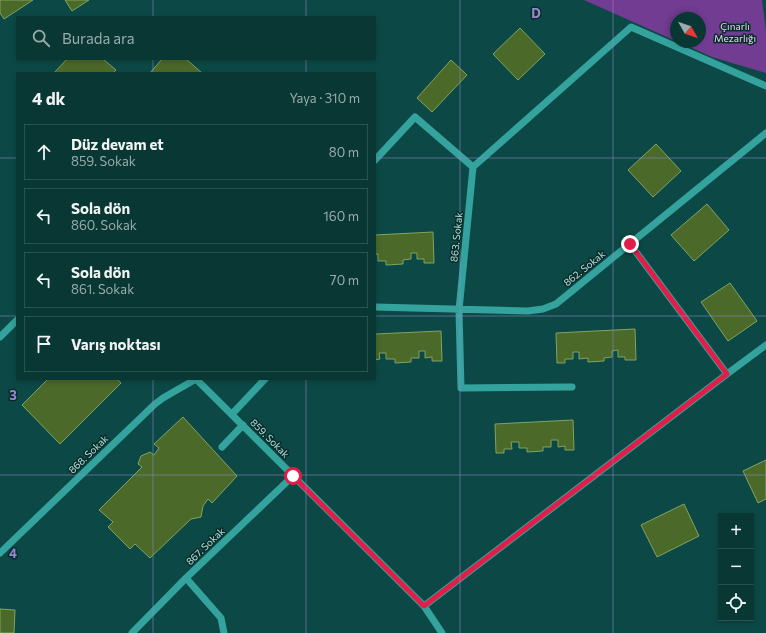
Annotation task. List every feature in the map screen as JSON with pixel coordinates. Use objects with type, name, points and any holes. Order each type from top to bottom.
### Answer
[{"type":"street","points":[[376,159],[416,118],[473,167],[631,27],[766,86]]},
{"type":"street","name":"862. Sokak","points":[[376,307],[528,312],[543,309],[556,304],[766,133]]},
{"type":"street","name":"863. Sokak","points":[[473,167],[459,310],[461,388],[572,387]]},
{"type":"street","points":[[630,244],[727,374]]},
{"type":"street","points":[[0,337],[16,321]]},
{"type":"street","points":[[424,606],[766,345]]},
{"type":"street","name":"868. Sokak","points":[[0,553],[155,404],[194,380]]},
{"type":"street","name":"859. Sokak","points":[[197,380],[424,606],[442,633]]},
{"type":"street","points":[[232,414],[264,380]]},
{"type":"street","points":[[222,447],[243,425]]},
{"type":"street","name":"867. Sokak","points":[[132,633],[186,578],[293,476]]},
{"type":"street","points":[[186,578],[221,618],[224,633]]},
{"type":"green space","name":"Çınarlı Mezarlığı","points":[[584,0],[762,0],[766,31],[766,73],[712,57],[692,48],[706,48],[706,12],[670,12],[670,38]]},
{"type":"building","points":[[0,0],[33,0],[4,19],[0,13]]},
{"type":"building","points":[[65,0],[89,0],[72,11]]},
{"type":"building","points":[[520,28],[545,54],[518,80],[493,54]]},
{"type":"building","points":[[66,60],[104,60],[116,70],[114,72],[55,72]]},
{"type":"building","points":[[161,60],[187,60],[201,72],[151,72]]},
{"type":"building","points":[[451,60],[467,75],[432,112],[417,98]]},
{"type":"building","points":[[656,144],[681,171],[653,197],[628,170]]},
{"type":"building","points":[[707,204],[729,230],[694,261],[671,235]]},
{"type":"building","points":[[433,232],[434,263],[424,263],[424,259],[417,259],[417,253],[411,253],[411,259],[403,260],[403,264],[386,265],[386,261],[378,261],[378,254],[376,254],[376,235]]},
{"type":"building","points":[[730,283],[757,321],[728,341],[701,302]]},
{"type":"building","points":[[635,329],[636,360],[625,360],[625,357],[618,357],[618,350],[612,351],[612,357],[604,358],[604,361],[588,362],[588,358],[579,359],[579,352],[573,352],[573,359],[565,359],[565,363],[557,363],[556,333]]},
{"type":"building","points":[[441,331],[442,361],[432,361],[432,357],[425,358],[425,351],[419,351],[419,358],[411,358],[411,362],[395,363],[395,359],[386,359],[386,353],[379,353],[380,359],[376,360],[376,334]]},
{"type":"building","points":[[47,380],[118,380],[121,383],[60,444],[22,405]]},
{"type":"building","points":[[183,417],[237,476],[212,503],[208,499],[203,506],[201,517],[191,519],[150,558],[135,544],[130,549],[108,527],[113,522],[99,510],[142,467],[138,464],[141,456],[150,452],[154,455],[159,448],[154,444]]},
{"type":"building","points":[[573,420],[574,450],[565,450],[565,446],[558,447],[558,440],[551,440],[551,447],[543,447],[543,451],[527,452],[527,448],[519,448],[519,442],[511,442],[512,449],[504,449],[504,453],[496,453],[495,424]]},
{"type":"building","points":[[766,460],[766,499],[758,503],[743,471]]},
{"type":"building","points":[[684,504],[699,536],[657,557],[641,525]]},
{"type":"building","points":[[0,609],[15,610],[14,633],[0,633]]},
{"type":"route","points":[[293,476],[424,606],[727,374],[630,244]]}]
